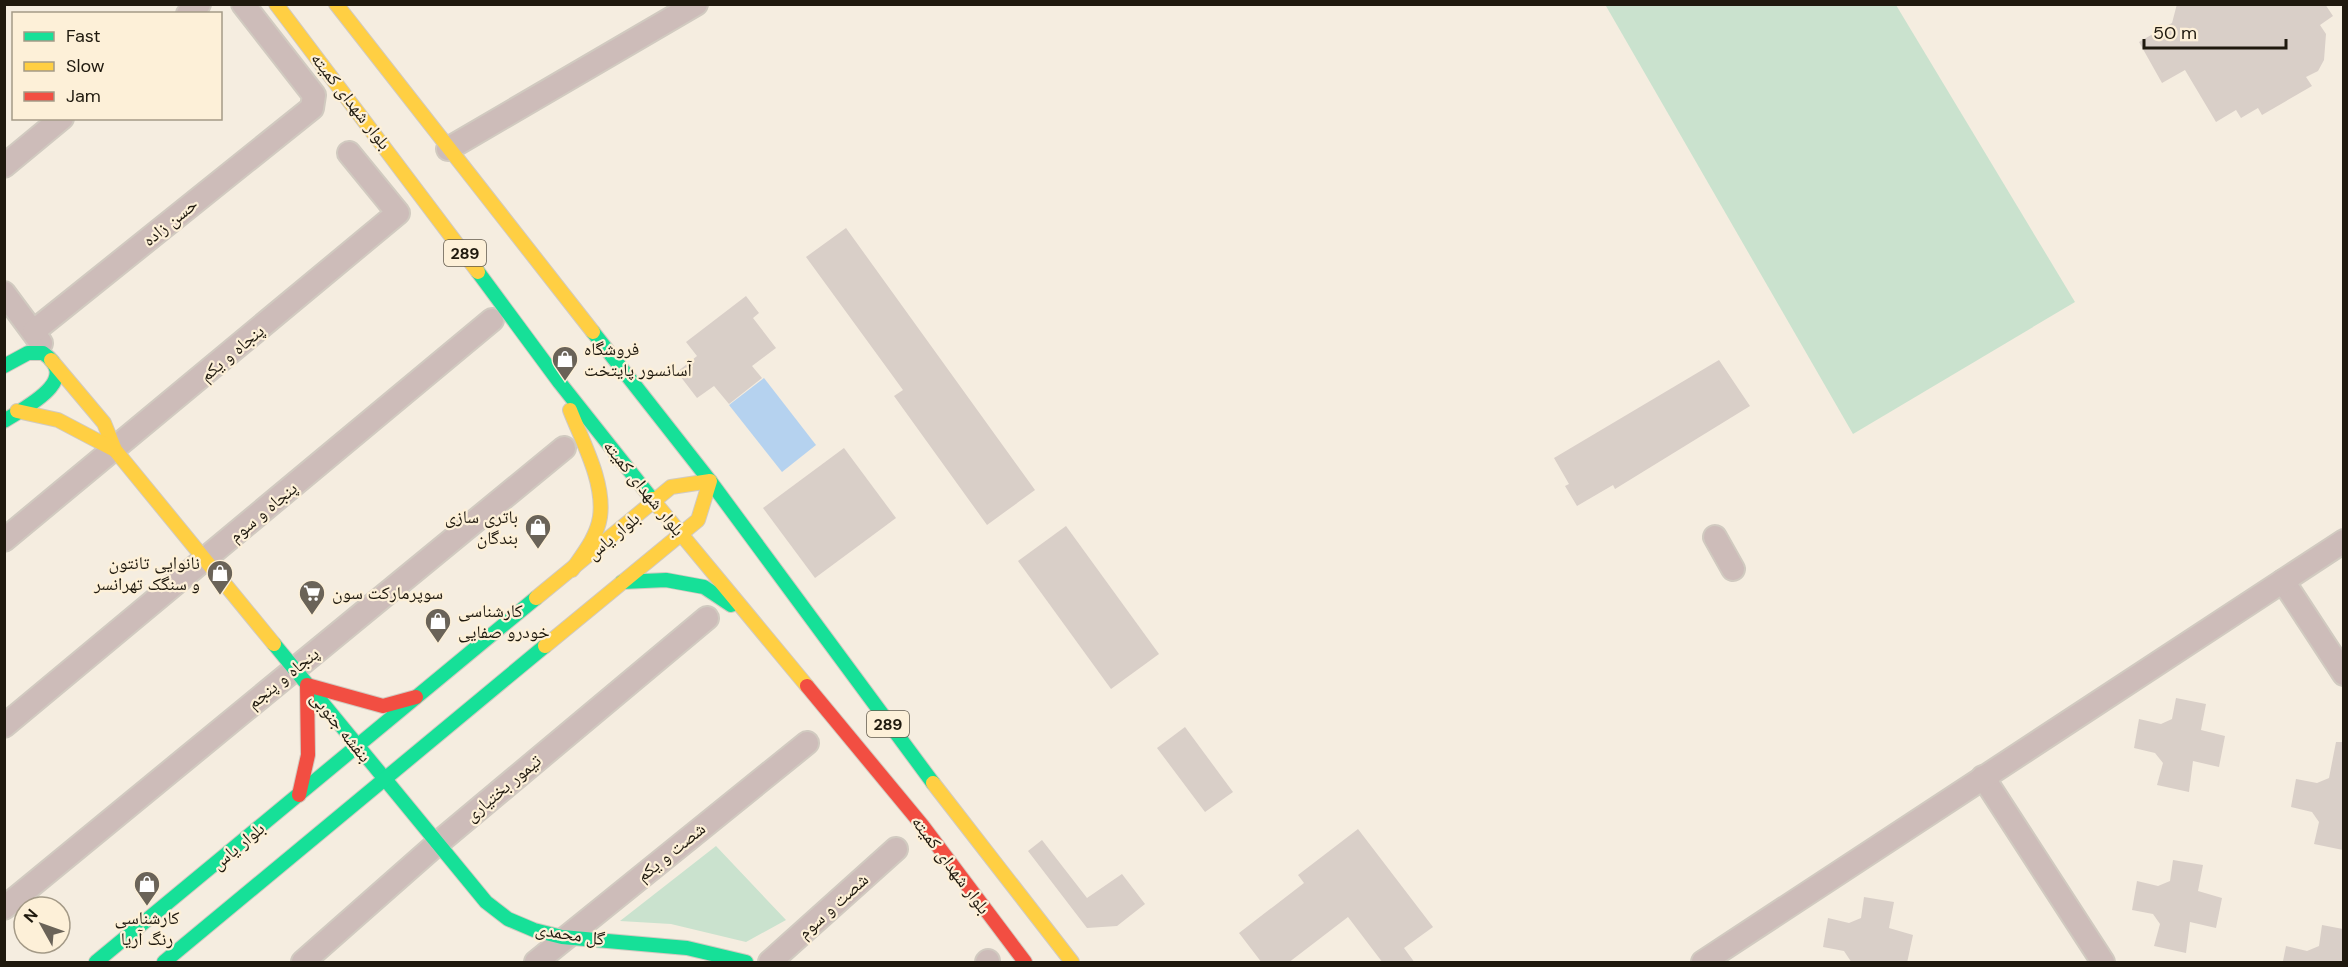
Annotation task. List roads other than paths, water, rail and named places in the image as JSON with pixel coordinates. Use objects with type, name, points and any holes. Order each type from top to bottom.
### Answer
[{"type":"main road","name":"بلوار شهدای کمیته","points":[[276,4],[410,179],[560,383],[747,615],[922,825],[1025,963]]},
{"type":"main road","name":"بلوار شهدای کمیته","points":[[336,4],[710,481],[897,736],[1072,963]]},
{"type":"main road","points":[[4,366],[28,351],[45,354],[51,360],[56,376],[50,392],[4,420]]},
{"type":"main road","name":"بنفشه جنوبی","points":[[51,360],[104,423],[115,450],[384,780]]},
{"type":"main road","points":[[560,383],[592,472],[601,514],[589,547],[572,570]]},
{"type":"main road","name":"بنفشه جنوبی","points":[[17,411],[38,412],[64,420],[87,437],[115,450]]},
{"type":"main road","points":[[165,963],[698,520],[710,481]]},
{"type":"main road","name":"بلوار یاس","points":[[96,963],[671,487],[710,481]]},
{"type":"main road","points":[[638,515],[655,519],[662,529],[665,547]]},
{"type":"main road","points":[[622,582],[666,580],[704,587],[747,615]]},
{"type":"main road","points":[[299,795],[308,756],[300,677],[383,706],[419,696]]},
{"type":"main road","name":"گل محمدی","points":[[384,780],[486,902],[506,918],[529,928],[566,936],[698,948],[746,963]]},
{"type":"street","name":"حسن زاده","points":[[34,331],[312,108],[314,95],[243,4]]},
{"type":"street","points":[[448,149],[696,4]]},
{"type":"street","points":[[4,166],[60,120]]},
{"type":"street","name":"پنجاه و یکم","points":[[4,540],[398,213],[349,153]]},
{"type":"street","name":"بنفشه جنوبی","points":[[4,293],[34,331],[51,360]]},
{"type":"street","name":"پنجاه و سوم","points":[[4,726],[492,320]]},
{"type":"street","name":"پنجاه و پنجم","points":[[4,908],[300,677],[564,448]]},
{"type":"street","points":[[1715,537],[1733,569]]},
{"type":"street","points":[[1702,963],[2343,541]]},
{"type":"street","points":[[2283,581],[2343,674]]},
{"type":"street","name":"تیمور بختیاری","points":[[303,963],[438,843],[707,618]]},
{"type":"street","name":"شصت و یکم","points":[[536,963],[566,936],[807,743]]},
{"type":"street","points":[[1983,777],[2103,963]]},
{"type":"street","name":"شصت و سوم","points":[[770,963],[896,849]]},
{"type":"water","points":[[764,378],[816,445],[782,472],[729,405]]},
{"type":"place","name":"فروشگاه آسانسور پایتخت","points":[[565,382]]},
{"type":"place","name":"باتری سازی بندگان","points":[[538,550]]},
{"type":"place","name":"نانوایی تانتون و سنگک تهرانسر","points":[[220,596]]},
{"type":"place","name":"سوپرمارکت سون","points":[[312,616]]},
{"type":"place","name":"کارشناسی خودرو صفایی","points":[[438,644]]},
{"type":"place","name":"کارشناسی رنگ آریا","points":[[147,907]]}]
